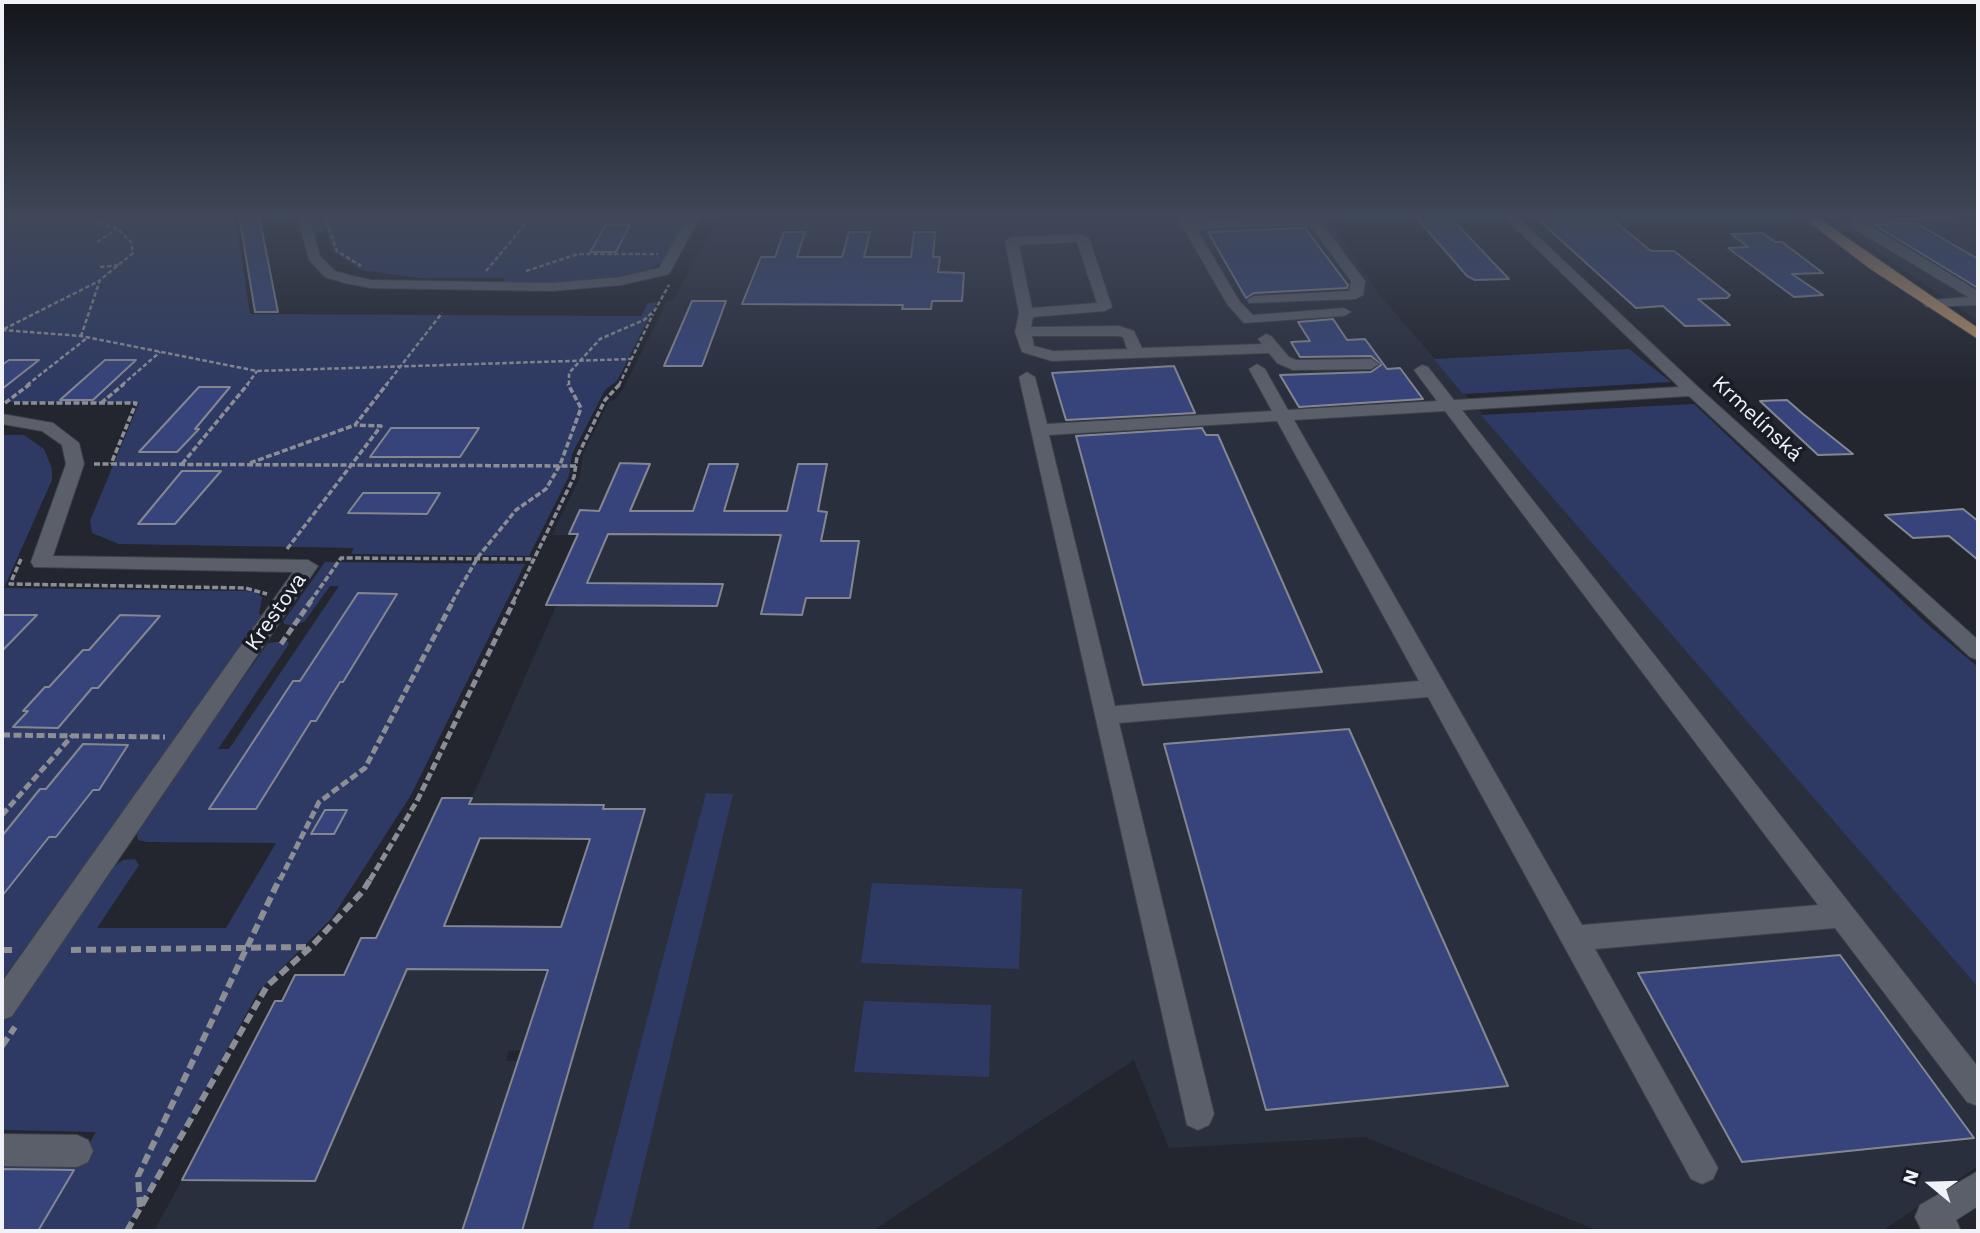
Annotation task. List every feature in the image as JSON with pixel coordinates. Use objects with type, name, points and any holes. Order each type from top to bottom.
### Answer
[{"type":"main road","points":[[1888,273],[1978,335]]},
{"type":"street","points":[[329,273],[371,284],[552,287],[621,281],[657,273]]},
{"type":"street","points":[[1018,273],[1026,313],[1023,332],[1027,349],[1038,355],[1273,348]]},
{"type":"street","points":[[1026,313],[1105,307],[1094,273]]},
{"type":"street","points":[[1218,273],[1234,304],[1283,360],[1293,365],[1371,364]]},
{"type":"street","points":[[1254,300],[1356,295],[1359,281],[1353,273]]},
{"type":"street","name":"Krmelínská","points":[[1568,273],[1693,391],[1978,652]]},
{"type":"street","points":[[1935,273],[1978,299]]},
{"type":"street","points":[[1931,303],[1978,299]]},
{"type":"street","points":[[1249,320],[1344,312]]},
{"type":"street","points":[[1023,332],[1119,331],[1129,334],[1136,352]]},
{"type":"street","points":[[1257,369],[1702,1168]]},
{"type":"street","points":[[1422,370],[1978,1091]]},
{"type":"street","points":[[1027,377],[1198,1114]]},
{"type":"street","points":[[1039,430],[1693,391]]},
{"type":"street","points":[[3,408],[47,427],[70,443],[75,464]]},
{"type":"street","name":"Krestova","points":[[9,1015],[308,566],[41,562],[75,464]]},
{"type":"street","points":[[1106,715],[1435,688]]},
{"type":"street","points":[[1576,938],[1842,915]]},
{"type":"street","points":[[2,1150],[77,1152]]},
{"type":"street","points":[[1944,1231],[1932,1217],[1978,1186]]},
{"type":"path","points":[[2,330],[100,281],[111,273]]},
{"type":"path","points":[[485,273],[482,276],[495,276]]},
{"type":"path","points":[[127,1231],[267,986],[311,947],[363,891],[417,801],[574,477],[577,457],[606,400],[620,384],[673,277],[666,273]]},
{"type":"path","points":[[81,335],[100,281]]},
{"type":"path","points":[[140,1207],[138,1177],[248,950],[299,836],[318,802],[365,768],[438,626],[478,557],[516,510],[546,489],[560,465],[581,408],[567,382],[569,373],[600,339],[644,320],[655,310]]},
{"type":"path","points":[[355,425],[442,313]]},
{"type":"path","points":[[2,330],[81,335],[257,372],[632,359]]},
{"type":"path","points":[[3,408],[87,338]]},
{"type":"path","points":[[101,403],[161,352]]},
{"type":"path","points":[[182,464],[221,420],[257,372]]},
{"type":"path","points":[[3,408],[136,404],[111,464]]},
{"type":"path","points":[[246,464],[355,425],[381,426],[275,566]]},
{"type":"path","points":[[75,464],[576,466]]},
{"type":"path","points":[[278,648],[341,558],[533,559]]},
{"type":"path","points":[[2,735],[180,737]]},
{"type":"path","points":[[2,815],[72,736]]},
{"type":"path","points":[[61,960],[76,939]]},
{"type":"path","points":[[60,950],[248,950],[311,947]]},
{"type":"path","points":[[2,1046],[9,1015]]},
{"type":"shaded area","points":[[2,273],[244,273],[250,314],[641,316],[648,303],[657,302],[617,381],[605,390],[572,454],[569,476],[529,556],[351,554],[354,548],[119,544],[92,533],[90,521],[139,403],[2,402]]},
{"type":"shaded area","points":[[379,273],[644,273],[565,283],[502,284],[505,278],[417,278]]},
{"type":"shaded area","points":[[688,273],[1364,273],[1377,292],[1978,987],[1978,1166],[1882,1231],[1599,1231],[1365,1137],[1169,1148],[1134,1060],[872,1231],[522,1231],[642,810],[603,809],[602,805],[469,805],[556,606],[717,606],[587,583],[606,535],[780,536],[761,615],[802,615],[801,598],[850,598],[821,541],[826,512],[817,512],[826,465],[797,464],[786,512],[720,522],[737,464],[708,464],[692,511],[665,511],[661,521],[625,522],[648,464],[620,464],[598,511],[579,511],[568,535],[552,535],[580,477],[583,454],[609,401],[615,400],[623,389],[667,301],[673,300]]},
{"type":"shaded area","points":[[1908,273],[1978,273],[1978,321]]},
{"type":"shaded area","points":[[1629,349],[1671,382],[1463,394],[1434,359]]},
{"type":"shaded area","points":[[1694,404],[1927,624],[1978,667],[1978,987],[1481,415]]},
{"type":"shaded area","points":[[2,435],[24,435],[44,449],[52,469],[52,480],[4,588],[255,592],[262,597],[259,614],[266,617],[2,980]]},
{"type":"shaded area","points":[[325,562],[525,564],[411,795],[332,918],[258,992],[153,1188],[123,1231],[2,1231],[2,1164],[77,1165],[96,1132],[2,1130],[2,1020],[107,871],[123,860],[135,859],[139,865],[97,928],[226,928],[276,843],[147,842],[138,840],[136,830],[268,643],[287,641],[289,644],[218,749],[229,749],[339,586],[330,586],[305,621],[293,626],[283,622]]},
{"type":"shaded area","points":[[706,793],[733,794],[628,1231],[592,1231]]},
{"type":"shaded area","points":[[872,883],[1022,889],[1019,969],[861,963]]},
{"type":"shaded area","points":[[397,968],[546,972],[521,1050],[509,1051],[506,1061],[517,1061],[462,1231],[154,1231],[182,1180],[314,1182],[392,1003]]},
{"type":"shaded area","points":[[864,1001],[991,1005],[989,1077],[854,1072]]},
{"type":"building","points":[[248,273],[270,273],[278,312],[255,312]]},
{"type":"building","points":[[755,273],[964,273],[962,301],[932,301],[931,309],[902,309],[903,305],[742,304]]},
{"type":"building","points":[[1231,273],[1339,273],[1348,285],[1347,288],[1254,293],[1246,298]]},
{"type":"building","points":[[1464,273],[1503,273],[1509,279],[1475,280]]},
{"type":"building","points":[[1597,273],[1701,273],[1730,295],[1727,298],[1698,299],[1730,325],[1685,326],[1663,306],[1636,308]]},
{"type":"building","points":[[1761,273],[1823,273],[1792,274],[1823,295],[1794,297]]},
{"type":"building","points":[[1953,273],[1978,273],[1978,288]]},
{"type":"building","points":[[692,301],[726,301],[702,366],[664,366]]},
{"type":"building","points":[[1333,319],[1347,340],[1365,339],[1387,369],[1400,368],[1423,399],[1299,407],[1280,375],[1371,372],[1381,365],[1371,356],[1300,357],[1291,342],[1310,341],[1298,322]]},
{"type":"building","points":[[9,360],[39,360],[2,389],[2,365]]},
{"type":"building","points":[[105,360],[136,360],[93,400],[60,400]]},
{"type":"building","points":[[1174,366],[1195,413],[1066,420],[1052,373]]},
{"type":"building","points":[[199,387],[230,387],[195,429],[199,429],[177,452],[139,452]]},
{"type":"building","points":[[1787,400],[1853,454],[1818,455],[1760,401]]},
{"type":"building","points":[[391,428],[479,428],[460,457],[370,457]]},
{"type":"building","points":[[1202,428],[1206,435],[1218,435],[1322,672],[1143,685],[1076,436]]},
{"type":"building","points":[[620,463],[650,464],[630,511],[693,511],[709,464],[738,464],[724,511],[787,511],[798,464],[827,464],[818,511],[827,512],[821,541],[859,541],[850,598],[806,598],[802,615],[761,614],[781,535],[608,534],[587,583],[723,584],[717,606],[546,605],[578,534],[569,534],[580,510],[599,511]]},
{"type":"building","points":[[182,471],[221,471],[175,524],[138,524]]},
{"type":"building","points":[[363,493],[440,493],[427,514],[348,513]]},
{"type":"building","points":[[1963,509],[1978,521],[1978,560],[1949,536],[1913,538],[1885,515]]},
{"type":"building","points":[[358,593],[397,594],[343,682],[340,682],[316,721],[311,721],[256,809],[209,809],[293,681],[300,681]]},
{"type":"building","points":[[2,615],[37,615],[2,651]]},
{"type":"building","points":[[120,615],[160,616],[98,688],[92,688],[58,728],[13,727],[28,711],[23,711],[45,687],[49,687],[83,650],[89,650]]},
{"type":"building","points":[[1349,729],[1508,1086],[1266,1110],[1164,744]]},
{"type":"building","points":[[83,744],[128,745],[99,790],[93,790],[56,837],[49,837],[2,896],[2,836],[40,789],[46,789]]},
{"type":"building","points":[[442,798],[472,798],[469,804],[604,805],[603,809],[645,809],[522,1231],[462,1231],[548,970],[407,969],[315,1181],[182,1180],[275,1001],[282,1001],[295,975],[344,975],[361,938],[376,938]],"holes":[[[480,838],[590,839],[561,927],[444,926]]]},
{"type":"building","points":[[325,810],[347,810],[334,834],[311,834]]},
{"type":"building","points":[[1840,955],[1974,1138],[1742,1162],[1638,973]]},
{"type":"building","points":[[2,1169],[74,1170],[38,1231],[2,1231]]}]
